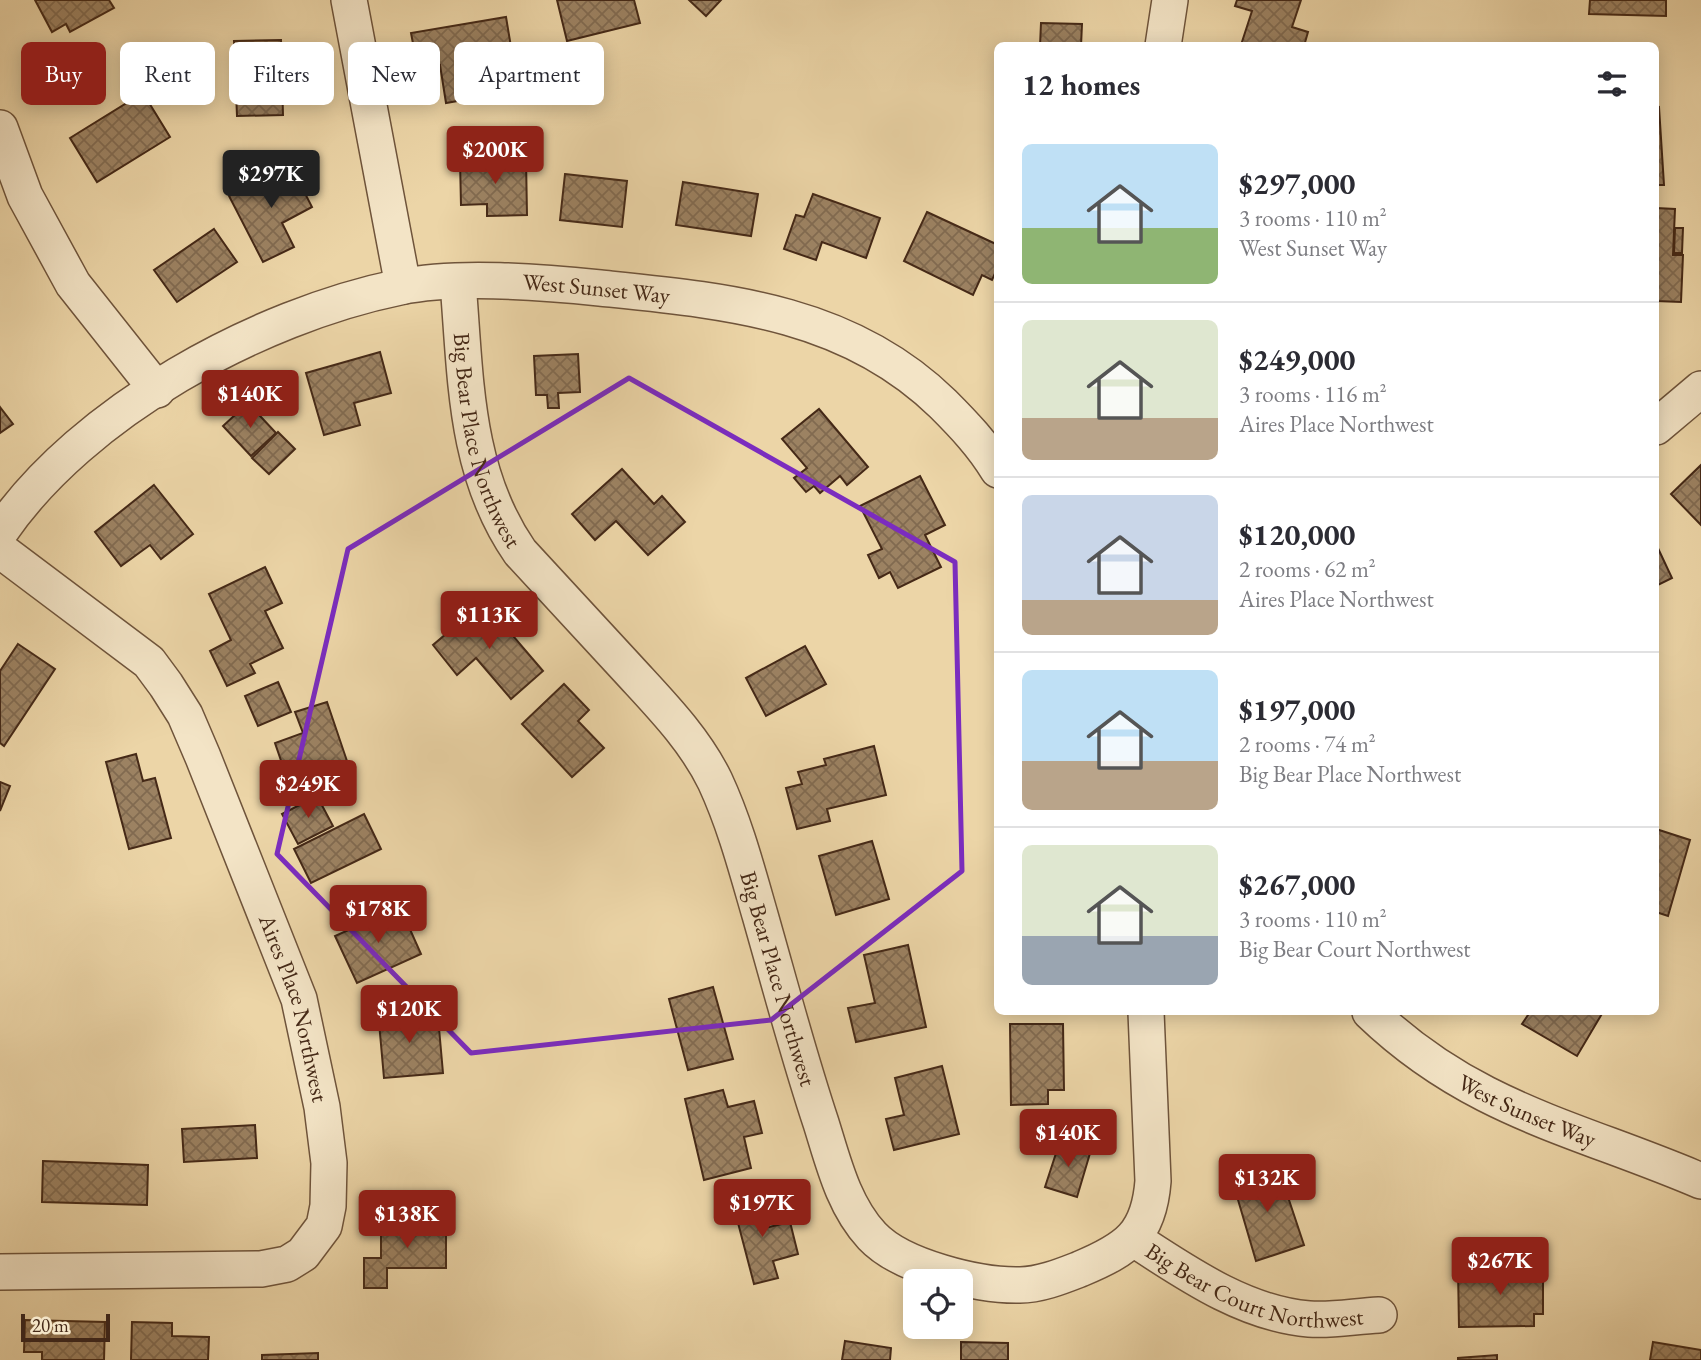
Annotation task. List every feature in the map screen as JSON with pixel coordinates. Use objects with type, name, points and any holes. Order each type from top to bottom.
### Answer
[{"type":"street","points":[[349,0],[403,286]]},
{"type":"street","points":[[1164,42],[1170,0]]},
{"type":"street","points":[[0,128],[25,196],[73,284],[157,390]]},
{"type":"street","name":"West Sunset Way","points":[[0,532],[18,506],[57,465],[101,428],[157,390],[212,357],[272,327],[329,306],[403,286],[541,282],[735,304],[795,317],[847,337],[888,358],[930,391],[970,430],[994,464]]},
{"type":"street","name":"Big Bear Place Northwest","points":[[458,283],[470,417],[488,494],[500,522],[520,552],[686,733],[714,779],[737,836],[808,1083],[852,1207],[872,1236],[896,1254],[939,1271],[988,1282],[1022,1285],[1059,1277],[1102,1260],[1134,1239],[1146,1223],[1151,1206],[1153,1181],[1146,1015]]},
{"type":"street","points":[[1659,424],[1701,389]]},
{"type":"street","name":"Aires Place Northwest","points":[[0,550],[149,662],[185,715],[299,999],[312,1058],[329,1163],[324,1226],[303,1254],[287,1264],[261,1269],[0,1272]]},
{"type":"street","name":"West Sunset Way","points":[[1373,1015],[1414,1052],[1493,1100],[1565,1131],[1701,1181]]},
{"type":"street","name":"Big Bear Court Northwest","points":[[1134,1239],[1227,1295],[1256,1305],[1309,1319],[1379,1315]]},
{"type":"highlighted area","points":[[629,378],[955,562],[962,871],[771,1020],[471,1053],[277,854],[348,549]]},
{"type":"building","points":[[35,0],[109,0],[114,8],[70,32],[66,24],[52,32]]},
{"type":"building","points":[[557,0],[634,0],[640,23],[567,41]]},
{"type":"building","points":[[689,0],[721,0],[706,16]]},
{"type":"building","points":[[1237,0],[1301,0],[1292,27],[1308,32],[1305,42],[1242,42],[1252,11],[1235,6]]},
{"type":"building","points":[[1590,0],[1666,0],[1666,16],[1589,14]]},
{"type":"building","points":[[506,17],[510,42],[454,42],[454,102],[446,103],[440,65],[440,42],[413,42],[411,33]]},
{"type":"building","points":[[1041,23],[1082,24],[1081,42],[1040,42]]},
{"type":"building","points":[[281,40],[281,42],[234,42]]},
{"type":"building","points":[[124,105],[150,105],[170,137],[97,182],[70,138]]},
{"type":"building","points":[[237,105],[283,105],[283,115],[237,116]]},
{"type":"building","points":[[1659,107],[1664,185],[1659,185]]},
{"type":"building","points":[[526,159],[527,215],[487,216],[487,204],[461,205],[460,160]]},
{"type":"building","points":[[290,164],[312,207],[282,223],[294,247],[263,262],[229,196]]},
{"type":"building","points":[[565,174],[627,181],[622,227],[560,220]]},
{"type":"building","points":[[683,182],[758,194],[751,236],[676,225]]},
{"type":"building","points":[[813,194],[880,218],[866,258],[822,242],[816,260],[784,249],[796,215],[804,217]]},
{"type":"building","points":[[1659,208],[1675,209],[1673,255],[1683,255],[1681,302],[1659,301]]},
{"type":"building","points":[[927,212],[994,243],[994,276],[992,280],[982,275],[973,295],[904,261]]},
{"type":"building","points":[[1675,228],[1683,228],[1682,253],[1674,253]]},
{"type":"building","points":[[214,229],[237,262],[177,302],[154,270]]},
{"type":"building","points":[[380,352],[391,393],[354,403],[360,425],[324,435],[306,373]]},
{"type":"building","points":[[578,354],[580,392],[558,393],[559,408],[548,408],[547,395],[536,395],[534,356]]},
{"type":"building","points":[[248,403],[276,433],[251,456],[223,426]]},
{"type":"building","points":[[0,407],[13,424],[0,433]]},
{"type":"building","points":[[819,409],[868,467],[847,485],[840,476],[820,493],[814,486],[806,492],[794,478],[807,468],[782,439]]},
{"type":"building","points":[[278,432],[295,449],[269,474],[252,458]]},
{"type":"building","points":[[1701,465],[1701,525],[1671,494]]},
{"type":"building","points":[[622,469],[654,504],[662,496],[685,522],[648,555],[616,521],[595,540],[572,514]]},
{"type":"building","points":[[920,476],[945,525],[925,535],[941,567],[898,588],[890,572],[879,578],[868,555],[882,549],[860,506]]},
{"type":"building","points":[[154,485],[193,534],[161,559],[150,545],[121,566],[95,532]]},
{"type":"building","points":[[1659,550],[1672,578],[1659,584]]},
{"type":"building","points":[[265,567],[282,603],[265,611],[283,648],[250,664],[255,673],[227,686],[210,651],[231,640],[209,594]]},
{"type":"building","points":[[484,602],[543,671],[511,699],[476,658],[457,675],[433,645]]},
{"type":"building","points":[[18,644],[55,669],[4,746],[0,743],[0,671]]},
{"type":"building","points":[[805,646],[826,684],[766,716],[746,678]]},
{"type":"building","points":[[278,682],[291,712],[258,726],[245,696]]},
{"type":"building","points":[[564,684],[589,710],[578,721],[604,748],[572,777],[522,724]]},
{"type":"building","points":[[327,702],[347,761],[288,781],[275,743],[303,733],[295,712]]},
{"type":"building","points":[[874,746],[886,795],[827,809],[830,821],[797,829],[786,788],[802,784],[798,772],[826,765],[824,759]]},
{"type":"building","points":[[136,754],[143,781],[155,778],[171,838],[129,849],[106,762]]},
{"type":"building","points":[[0,782],[10,786],[0,811]]},
{"type":"building","points":[[317,796],[333,826],[298,844],[282,814]]},
{"type":"building","points":[[364,814],[381,849],[311,883],[294,849]]},
{"type":"building","points":[[1659,830],[1690,840],[1668,916],[1659,913]]},
{"type":"building","points":[[872,841],[889,899],[836,915],[819,856]]},
{"type":"building","points":[[400,907],[421,954],[357,983],[335,936]]},
{"type":"building","points":[[908,945],[926,1027],[856,1042],[848,1008],[875,1003],[864,955]]},
{"type":"building","points":[[713,987],[733,1059],[688,1070],[669,999]]},
{"type":"building","points":[[405,1009],[406,1019],[438,1017],[443,1073],[384,1078],[378,1011]]},
{"type":"building","points":[[1528,1015],[1601,1015],[1577,1056],[1522,1024]]},
{"type":"building","points":[[1010,1024],[1063,1024],[1064,1090],[1048,1090],[1048,1104],[1011,1105]]},
{"type":"building","points":[[942,1066],[959,1134],[894,1150],[886,1119],[904,1115],[895,1078]]},
{"type":"building","points":[[723,1090],[728,1107],[754,1101],[762,1133],[744,1137],[751,1168],[704,1180],[685,1099]]},
{"type":"building","points":[[255,1125],[257,1158],[184,1162],[182,1129]]},
{"type":"building","points":[[1060,1141],[1091,1150],[1077,1197],[1045,1187]]},
{"type":"building","points":[[43,1161],[148,1165],[147,1205],[42,1202]]},
{"type":"building","points":[[1257,1168],[1262,1182],[1281,1176],[1304,1245],[1256,1261],[1231,1176]]},
{"type":"building","points":[[756,1193],[765,1228],[790,1222],[798,1254],[773,1261],[778,1278],[754,1284],[732,1200]]},
{"type":"building","points":[[381,1221],[446,1222],[446,1268],[387,1268],[387,1288],[364,1288],[364,1258],[381,1258]]},
{"type":"building","points":[[1543,1269],[1543,1314],[1534,1314],[1534,1326],[1459,1327],[1458,1270]]},
{"type":"building","points":[[25,1320],[105,1322],[104,1360],[42,1360],[42,1352],[24,1352]]},
{"type":"building","points":[[132,1322],[172,1323],[172,1336],[209,1337],[208,1360],[131,1360]]},
{"type":"building","points":[[845,1341],[891,1348],[890,1360],[842,1360]]},
{"type":"building","points":[[961,1342],[1008,1343],[1008,1360],[961,1360]]},
{"type":"building","points":[[1653,1342],[1701,1350],[1701,1360],[1650,1360]]},
{"type":"building","points":[[318,1353],[318,1360],[262,1360],[262,1355]]},
{"type":"building","points":[[1497,1355],[1497,1360],[1458,1360],[1458,1358]]}]
